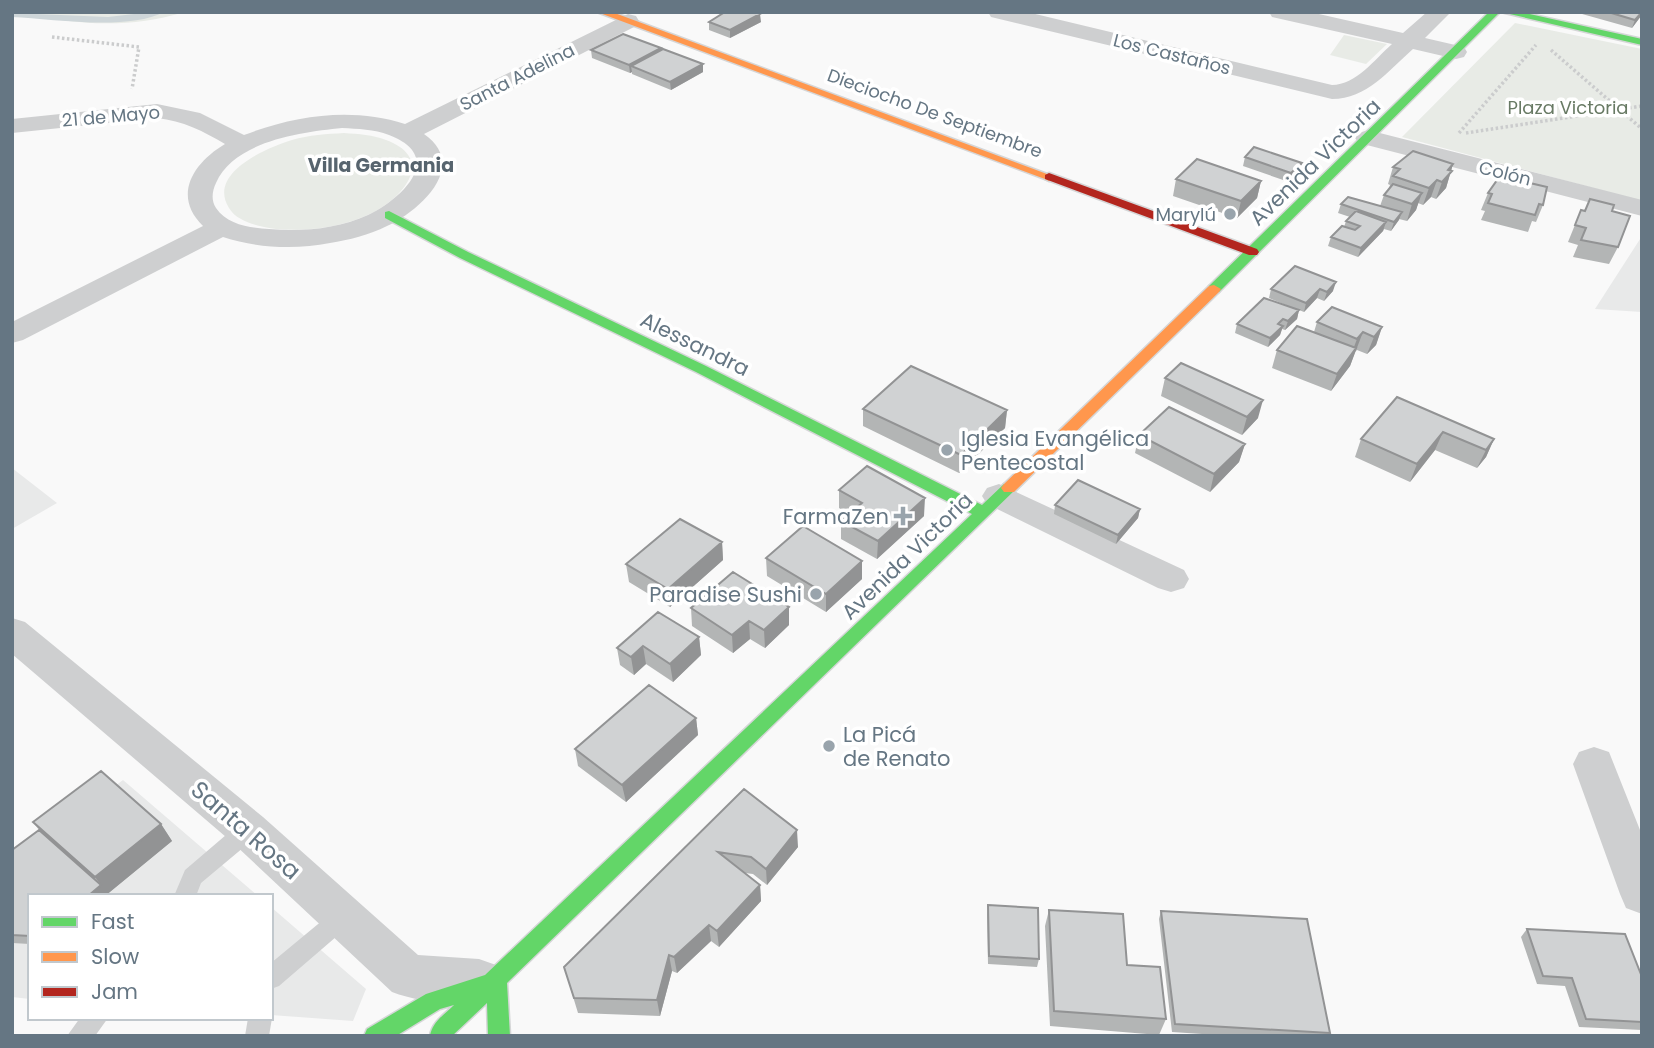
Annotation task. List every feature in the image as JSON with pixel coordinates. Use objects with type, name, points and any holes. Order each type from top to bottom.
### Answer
[{"type":"street","name":"Dieciocho De Septiembre","points":[[603,12],[1254,251]]},
{"type":"street","name":"Los Castaños","points":[[999,12],[1317,90],[1345,92],[1360,85],[1410,41]]},
{"type":"street","points":[[1279,12],[1456,52]]},
{"type":"street","points":[[1410,41],[1440,12]]},
{"type":"street","name":"Avenida Victoria","points":[[441,1036],[441,1031],[496,982],[1254,251],[1495,12]]},
{"type":"street","points":[[1506,12],[1642,42]]},
{"type":"street","name":"Santa Adelina","points":[[406,133],[628,21]]},
{"type":"street","name":"21 de Mayo","points":[[12,126],[177,111],[190,115],[244,145]]},
{"type":"street","points":[[366,122],[406,133],[423,145],[431,161],[428,179],[414,198],[389,215],[357,228],[320,237],[283,240],[249,236],[222,227],[207,216],[199,202],[200,187],[208,172],[224,157],[267,135],[317,123],[366,122]]},
{"type":"street","name":"Colón","points":[[1368,138],[1642,208]]},
{"type":"street","name":"Alessandra","points":[[389,215],[464,255],[701,369],[990,504]]},
{"type":"street","points":[[12,334],[222,227]]},
{"type":"street","points":[[990,504],[1171,579]]},
{"type":"street","name":"Santa Rosa","points":[[12,632],[248,830],[408,976],[496,982]]},
{"type":"street","points":[[1594,764],[1642,894]]},
{"type":"street","points":[[496,982],[499,1036]]},
{"type":"street","name":"Avenida Victoria","points":[[375,1036],[434,1001],[496,982]]},
{"type":"lane","points":[[186,894],[193,877],[248,830]]},
{"type":"lane","points":[[273,976],[343,918]]},
{"type":"lane","points":[[79,1036],[94,1020]]},
{"type":"path","points":[[52,37],[139,47],[128,114]]},
{"type":"path","points":[[1540,41],[1458,134],[1642,106]]},
{"type":"path","points":[[1550,49],[1642,129]]},
{"type":"shaded area","points":[[1642,236],[1642,312],[1595,309]]},
{"type":"shaded area","points":[[12,468],[57,503],[12,529]]},
{"type":"shaded area","points":[[123,780],[256,894],[28,894],[28,999],[12,997],[12,864]]},
{"type":"shaded area","points":[[273,909],[366,989],[353,1021],[273,1015]]},
{"type":"green space","points":[[14,12],[185,12],[141,21],[100,23],[58,20]]},
{"type":"green space","name":"Plaza Victoria","points":[[1515,23],[1642,49],[1642,201],[1402,137]]},
{"type":"green space","points":[[1344,35],[1387,44],[1366,64],[1330,55]]},
{"type":"green space","points":[[344,133],[386,140],[401,148],[409,157],[412,166],[410,177],[396,197],[385,205],[351,221],[301,230],[256,225],[237,217],[229,208],[224,195],[226,184],[232,173],[255,156],[298,138]]},
{"type":"building","points":[[725,12],[760,14],[730,30],[709,22]]},
{"type":"building","points":[[1608,12],[1642,12],[1635,20]]},
{"type":"building","points":[[623,34],[661,48],[629,65],[591,50]]},
{"type":"building","points":[[663,49],[703,64],[670,82],[631,66]]},
{"type":"building","points":[[1254,147],[1302,163],[1291,173],[1245,157]]},
{"type":"building","points":[[1413,151],[1453,164],[1448,170],[1452,171],[1442,182],[1437,180],[1429,188],[1393,176],[1400,169],[1393,167]]},
{"type":"building","points":[[1197,159],[1261,181],[1241,201],[1176,179]]},
{"type":"building","points":[[1500,176],[1547,187],[1543,205],[1539,204],[1535,215],[1488,203],[1492,194],[1488,193]]},
{"type":"building","points":[[1393,184],[1422,193],[1412,204],[1384,195]]},
{"type":"building","points":[[1348,197],[1402,212],[1394,222],[1341,204]]},
{"type":"building","points":[[1590,199],[1614,205],[1612,211],[1630,216],[1618,247],[1581,240],[1586,228],[1575,225],[1581,210],[1585,211]]},
{"type":"building","points":[[1356,211],[1386,222],[1361,248],[1331,237],[1342,226],[1355,230],[1360,226],[1346,221]]},
{"type":"building","points":[[1295,266],[1336,282],[1327,292],[1320,289],[1306,303],[1271,289]]},
{"type":"building","points":[[1264,298],[1299,310],[1288,321],[1283,319],[1278,324],[1283,326],[1270,338],[1237,324]]},
{"type":"building","points":[[1332,307],[1382,327],[1374,337],[1363,332],[1357,339],[1317,322]]},
{"type":"building","points":[[1297,326],[1356,348],[1337,374],[1277,350]]},
{"type":"building","points":[[1181,363],[1263,400],[1247,417],[1165,378]]},
{"type":"building","name":"Iglesia Evangélica Pentecostal","points":[[911,366],[1007,410],[961,455],[863,409]]},
{"type":"building","points":[[1397,397],[1494,439],[1486,450],[1443,432],[1417,464],[1361,439]]},
{"type":"building","points":[[1169,407],[1245,444],[1214,474],[1139,435]]},
{"type":"building","points":[[867,466],[925,498],[878,541],[841,521],[862,503],[839,490]]},
{"type":"building","points":[[1078,480],[1140,509],[1118,535],[1055,505]]},
{"type":"building","points":[[680,519],[722,542],[668,589],[626,564]]},
{"type":"building","points":[[803,526],[862,561],[826,594],[766,558]]},
{"type":"building","points":[[733,572],[789,607],[764,630],[749,621],[732,635],[691,608]]},
{"type":"building","points":[[658,612],[699,637],[670,664],[643,646],[631,657],[617,648]]},
{"type":"building","points":[[649,685],[696,718],[622,785],[575,749]]},
{"type":"building","points":[[101,771],[161,824],[95,877],[33,822]]},
{"type":"building","points":[[744,789],[797,830],[766,869],[751,857],[718,852],[760,885],[717,931],[709,925],[674,957],[669,955],[657,1000],[574,998],[564,967]]},
{"type":"building","points":[[39,830],[101,885],[90,894],[28,894],[28,936],[12,935],[12,850]]},
{"type":"building","points":[[988,905],[1038,908],[1039,959],[989,956]]},
{"type":"building","points":[[1049,910],[1123,914],[1127,965],[1160,967],[1166,1019],[1054,1011]]},
{"type":"building","points":[[1161,911],[1307,919],[1330,1033],[1175,1024]]},
{"type":"building","points":[[1527,929],[1625,934],[1642,977],[1642,1022],[1586,1019],[1572,978],[1543,976]]},
{"type":"waterway","points":[[12,15],[128,19],[160,12]]},
{"type":"traffic: fast","points":[[1214,289],[1495,12]]},
{"type":"traffic: fast","points":[[1506,12],[1642,42]]},
{"type":"traffic: fast","points":[[389,215],[464,255],[701,369],[982,512]]},
{"type":"traffic: fast","points":[[441,1036],[441,1032],[1009,488]]},
{"type":"traffic: fast","points":[[496,982],[499,1036]]},
{"type":"traffic: fast","points":[[375,1036],[434,1001],[484,985]]},
{"type":"traffic: slow","points":[[602,12],[1049,177]]},
{"type":"traffic: slow","points":[[1009,488],[1214,289]]},
{"type":"traffic: jam","points":[[1049,177],[1253,252]]},
{"type":"place","name":"Marylú","points":[[1230,214]]},
{"type":"place","name":"Iglesia Evangélica Pentecostal","points":[[947,450]]},
{"type":"place","name":"FarmaZen","points":[[903,516]]},
{"type":"place","name":"Paradise Sushi","points":[[816,594]]},
{"type":"place","name":"La Picá de Renato","points":[[829,746]]},
{"type":"district","name":"Villa Germania","points":[[381,165]]}]
